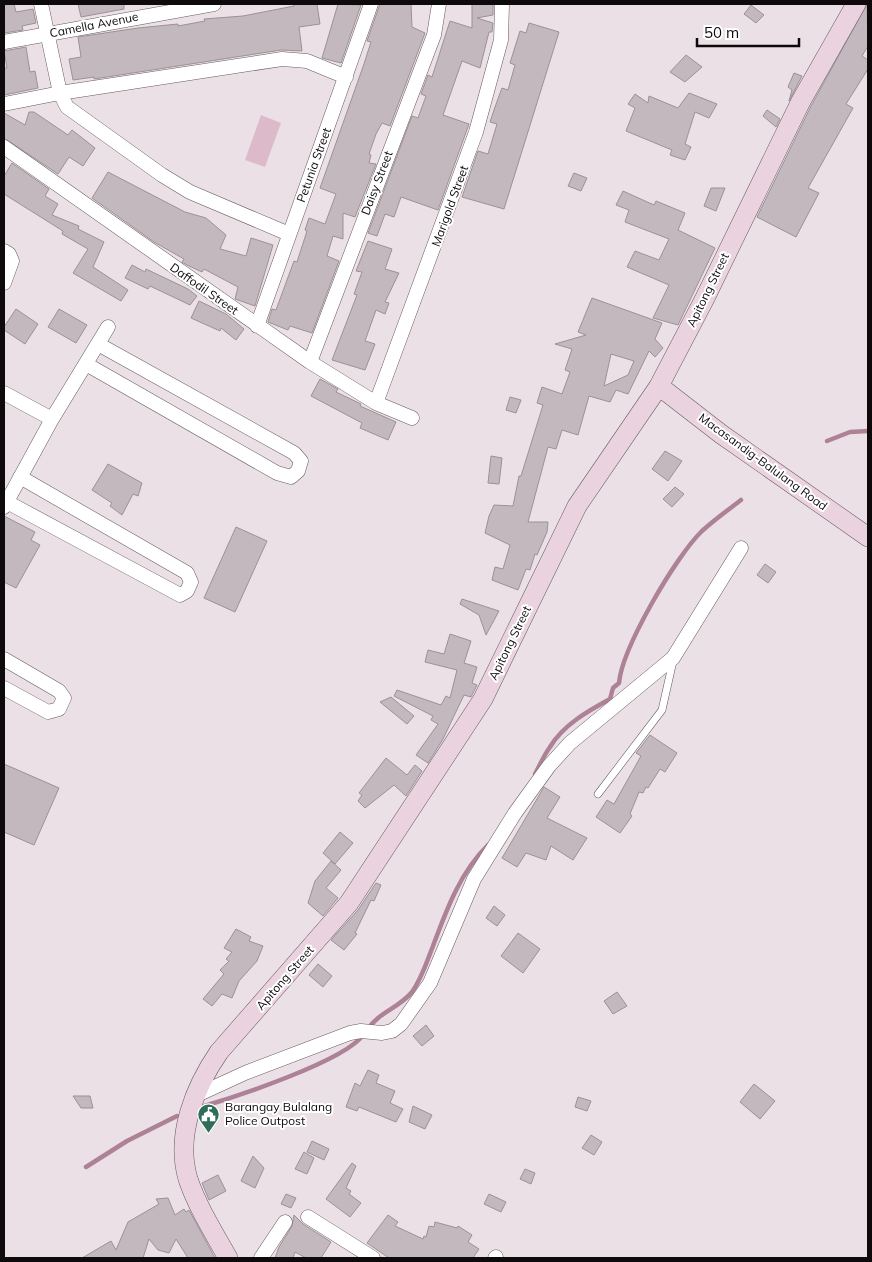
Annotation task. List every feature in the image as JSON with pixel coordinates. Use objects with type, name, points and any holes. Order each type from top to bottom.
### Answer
[{"type":"street","points":[[41,4],[60,93],[67,107],[162,175],[215,205],[289,234]]},
{"type":"street","name":"Camella Avenue","points":[[4,42],[214,4]]},
{"type":"street","name":"Petunia Street","points":[[257,326],[371,4]]},
{"type":"street","name":"Daisy Street","points":[[310,362],[434,35],[439,4]]},
{"type":"street","name":"Marigold Street","points":[[376,403],[476,132],[501,40],[502,4]]},
{"type":"street","name":"Apitong Street","points":[[228,1258],[188,1178],[185,1159],[185,1137],[195,1096],[206,1072],[219,1052],[349,902],[457,740],[482,699],[577,506],[659,386],[705,298],[800,101],[856,4]]},
{"type":"street","points":[[4,104],[60,93],[282,59],[307,61],[346,77]]},
{"type":"street","name":"Daffodil Street","points":[[4,147],[310,362],[376,403],[412,418]]},
{"type":"street","points":[[4,283],[8,256]]},
{"type":"street","points":[[20,477],[187,573],[191,582],[187,591],[180,595],[5,504],[52,419],[108,327]]},
{"type":"street","points":[[86,364],[277,473],[291,477],[298,471],[301,461],[294,453],[98,344]]},
{"type":"street","name":"Macasandig-Balulang Road","points":[[659,386],[721,434],[868,537]]},
{"type":"street","points":[[4,393],[52,419]]},
{"type":"street","points":[[195,1096],[244,1073],[350,1033],[392,1031],[401,1024],[430,983],[474,879],[515,813],[549,766],[570,743],[673,658],[741,548]]},
{"type":"street","points":[[4,658],[58,691],[64,698],[59,709],[48,712],[4,688]]},
{"type":"street","points":[[308,1217],[373,1258]]},
{"type":"street","points":[[261,1258],[285,1222]]},
{"type":"lane","points":[[598,794],[662,710],[673,658]]},
{"type":"shaded area","points":[[261,115],[281,123],[265,167],[245,160]]},
{"type":"building","points":[[4,4],[14,4],[16,12],[33,9],[36,23],[22,26],[23,30],[4,33]]},
{"type":"building","points":[[78,4],[124,4],[124,9],[81,17]]},
{"type":"building","points":[[294,4],[317,4],[320,24],[299,27],[302,51],[281,50],[94,79],[94,77],[73,80],[69,59],[81,57],[78,37],[138,28],[178,24],[178,26],[205,21],[204,19],[243,16],[294,6]]},
{"type":"building","points":[[338,4],[361,5],[341,63],[322,58]]},
{"type":"building","points":[[380,4],[411,4],[412,27],[425,33],[390,126],[382,123],[376,134],[369,154],[371,155],[369,163],[376,164],[355,217],[343,213],[343,239],[333,236],[327,256],[339,261],[312,333],[290,326],[288,330],[268,322],[272,309],[276,310],[294,261],[297,262],[309,218],[325,224],[336,194],[320,188],[364,64],[371,42],[367,41]]},
{"type":"building","points":[[472,4],[493,4],[493,15],[477,18],[493,23],[492,32],[489,32],[480,68],[462,61],[443,115],[469,124],[438,210],[401,197],[394,217],[385,214],[377,236],[368,233],[412,116],[418,118],[426,96],[421,94],[428,75],[432,77],[450,21],[472,28]]},
{"type":"building","points":[[867,4],[868,46],[862,56],[868,60],[868,69],[846,104],[853,108],[808,188],[819,193],[796,237],[757,217],[811,106]]},
{"type":"building","points":[[751,5],[764,15],[756,23],[744,14]]},
{"type":"building","points":[[529,23],[559,32],[504,209],[462,197],[478,151],[488,154],[497,124],[490,122],[502,88],[508,90],[515,65],[510,63],[520,31],[526,33]]},
{"type":"building","points":[[26,47],[30,72],[35,71],[38,88],[4,95],[4,68],[7,68],[4,51]]},
{"type":"building","points":[[686,55],[702,67],[685,82],[670,72]]},
{"type":"building","points":[[794,73],[802,76],[789,101],[792,90],[788,87]]},
{"type":"building","points":[[689,93],[717,104],[709,118],[695,112],[685,144],[691,147],[685,160],[670,155],[672,150],[626,131],[635,108],[628,104],[635,94],[648,103],[649,96],[678,108]]},
{"type":"building","points":[[767,110],[780,119],[776,127],[763,116]]},
{"type":"building","points":[[29,112],[34,112],[68,135],[72,130],[95,148],[83,166],[69,157],[58,174],[4,138],[4,113],[25,125]]},
{"type":"building","points":[[12,163],[49,189],[45,196],[58,204],[52,215],[79,226],[78,229],[104,242],[93,267],[128,290],[121,301],[73,273],[88,249],[62,234],[63,231],[4,194],[4,176]]},
{"type":"building","points":[[108,172],[185,212],[206,218],[226,235],[220,249],[246,256],[251,238],[273,245],[255,306],[235,299],[238,287],[204,269],[202,272],[182,262],[184,259],[154,242],[92,198]]},
{"type":"building","points":[[574,173],[587,178],[581,191],[568,186]]},
{"type":"building","points":[[711,188],[725,188],[716,211],[704,206]]},
{"type":"building","points":[[623,191],[654,205],[656,201],[685,213],[678,230],[715,248],[678,325],[653,318],[669,285],[627,267],[635,251],[659,260],[669,239],[625,222],[629,210],[616,205]]},
{"type":"building","points":[[368,241],[392,249],[385,269],[399,273],[385,302],[389,303],[385,314],[376,310],[365,341],[375,344],[365,370],[332,360],[357,295],[354,294],[362,272],[356,271]]},
{"type":"building","points":[[132,265],[145,272],[146,269],[188,289],[197,296],[190,305],[150,286],[148,289],[125,278]]},
{"type":"building","points":[[592,298],[662,323],[655,339],[663,348],[655,357],[649,351],[628,394],[616,390],[610,402],[589,396],[578,435],[562,430],[556,449],[548,447],[528,522],[548,522],[547,532],[537,555],[535,554],[530,570],[526,569],[518,590],[492,580],[495,567],[503,569],[510,545],[485,533],[494,505],[513,506],[519,476],[521,476],[543,405],[537,403],[542,387],[562,394],[570,372],[565,370],[572,349],[555,344],[586,335],[578,332]],"holes":[[[611,354],[634,361],[628,375],[604,386]]]},
{"type":"building","points":[[199,301],[226,314],[244,329],[236,340],[221,328],[220,331],[191,318]]},
{"type":"building","points":[[16,309],[38,324],[25,344],[4,330]]},
{"type":"building","points":[[59,309],[87,325],[76,343],[48,327]]},
{"type":"building","points":[[320,379],[338,389],[336,392],[361,404],[360,406],[396,422],[388,440],[360,428],[362,423],[311,396]]},
{"type":"building","points":[[510,397],[521,400],[516,413],[506,410]]},
{"type":"building","points":[[665,451],[682,461],[668,481],[652,469]]},
{"type":"building","points":[[491,456],[502,458],[499,484],[488,483]]},
{"type":"building","points":[[108,464],[142,483],[138,496],[133,494],[122,515],[110,506],[112,503],[92,490]]},
{"type":"building","points":[[675,487],[684,494],[672,507],[663,499]]},
{"type":"building","points":[[4,516],[35,532],[31,540],[40,545],[16,588],[4,582]]},
{"type":"building","points":[[236,527],[267,541],[235,612],[204,598]]},
{"type":"building","points":[[765,564],[776,572],[768,583],[757,575]]},
{"type":"building","points":[[462,599],[499,611],[486,635],[479,615],[460,604]]},
{"type":"building","points":[[450,634],[471,641],[464,663],[477,667],[472,683],[477,685],[471,697],[464,695],[443,739],[428,763],[416,755],[438,724],[431,720],[433,716],[394,696],[397,690],[441,705],[446,696],[450,698],[457,670],[425,662],[428,650],[444,654]]},
{"type":"building","points":[[391,697],[414,716],[407,724],[380,702]]},
{"type":"building","points":[[650,735],[677,753],[665,772],[660,769],[648,788],[646,787],[643,793],[639,792],[630,814],[632,816],[620,833],[596,817],[607,800],[614,804],[641,756],[636,753]]},
{"type":"building","points":[[386,758],[407,775],[415,765],[422,771],[406,796],[394,785],[365,808],[358,801],[362,795],[359,793]]},
{"type":"building","points":[[4,764],[59,788],[34,845],[4,832]]},
{"type":"building","points":[[544,787],[560,797],[547,818],[587,838],[573,860],[551,846],[546,860],[526,853],[517,867],[502,858]]},
{"type":"building","points":[[340,832],[353,843],[335,864],[323,853]]},
{"type":"building","points":[[331,861],[341,870],[326,888],[338,898],[323,916],[308,903],[315,881]]},
{"type":"building","points":[[376,883],[381,885],[374,901],[371,900],[355,933],[357,934],[344,950],[331,940],[358,910]]},
{"type":"building","points":[[494,906],[505,915],[497,926],[486,918]]},
{"type":"building","points":[[236,929],[251,937],[249,941],[263,946],[257,961],[239,981],[232,998],[222,994],[212,1006],[203,999],[224,974],[220,970],[229,961],[226,959],[232,952],[224,948]]},
{"type":"building","points":[[518,933],[540,949],[523,973],[501,956]]},
{"type":"building","points":[[318,964],[332,976],[323,987],[309,975]]},
{"type":"building","points":[[617,992],[627,1006],[613,1014],[604,1001]]},
{"type":"building","points":[[426,1025],[434,1036],[422,1046],[413,1036]]},
{"type":"building","points":[[368,1070],[379,1075],[376,1083],[395,1091],[390,1103],[403,1109],[396,1122],[359,1107],[357,1111],[346,1107],[355,1083],[360,1086]]},
{"type":"building","points":[[754,1084],[775,1101],[760,1119],[740,1102]]},
{"type":"building","points":[[73,1096],[90,1096],[93,1108],[81,1108]]},
{"type":"building","points":[[578,1097],[591,1101],[587,1111],[575,1107]]},
{"type":"building","points":[[413,1106],[432,1115],[425,1129],[409,1122]]},
{"type":"building","points":[[591,1135],[602,1142],[594,1155],[582,1148]]},
{"type":"building","points":[[312,1141],[329,1149],[324,1160],[307,1152]]},
{"type":"building","points":[[304,1152],[314,1158],[307,1174],[295,1169]]},
{"type":"building","points":[[253,1156],[264,1168],[255,1188],[241,1181]]},
{"type":"building","points":[[352,1163],[356,1166],[346,1188],[351,1191],[349,1194],[361,1203],[350,1217],[326,1199]]},
{"type":"building","points":[[525,1169],[535,1173],[531,1184],[520,1179]]},
{"type":"building","points":[[218,1175],[226,1191],[209,1200],[202,1183]]},
{"type":"building","points":[[286,1194],[296,1198],[291,1208],[281,1204]]},
{"type":"building","points":[[489,1194],[506,1202],[501,1212],[484,1204]]},
{"type":"building","points":[[168,1198],[175,1215],[184,1209],[186,1212],[189,1210],[215,1258],[188,1258],[176,1239],[169,1253],[158,1250],[149,1239],[143,1258],[82,1258],[111,1241],[116,1250],[128,1222],[159,1204],[156,1199]]},
{"type":"building","points":[[294,1215],[303,1224],[331,1242],[321,1258],[306,1258],[295,1252],[293,1258],[275,1258],[279,1247],[292,1226]]},
{"type":"building","points":[[388,1215],[398,1222],[395,1226],[423,1239],[424,1236],[426,1237],[429,1226],[434,1227],[435,1222],[457,1228],[458,1226],[472,1235],[468,1242],[479,1249],[473,1258],[389,1258],[367,1243]]},
{"type":"waterway","points":[[827,441],[850,432],[868,431]]},
{"type":"waterway","points":[[535,774],[555,739],[569,725],[610,699],[613,688],[619,683],[622,667],[640,626],[678,560],[702,531],[741,500]]},
{"type":"waterway","points":[[368,1029],[378,1018],[401,1002],[416,987],[455,892],[469,867],[488,845]]},
{"type":"waterway","points":[[201,1107],[262,1087],[313,1067],[335,1056],[363,1035]]},
{"type":"waterway","points":[[86,1167],[127,1141],[177,1116]]},
{"type":"place","name":"Barangay Bulalang Police Outpost","points":[[209,1133]]}]
